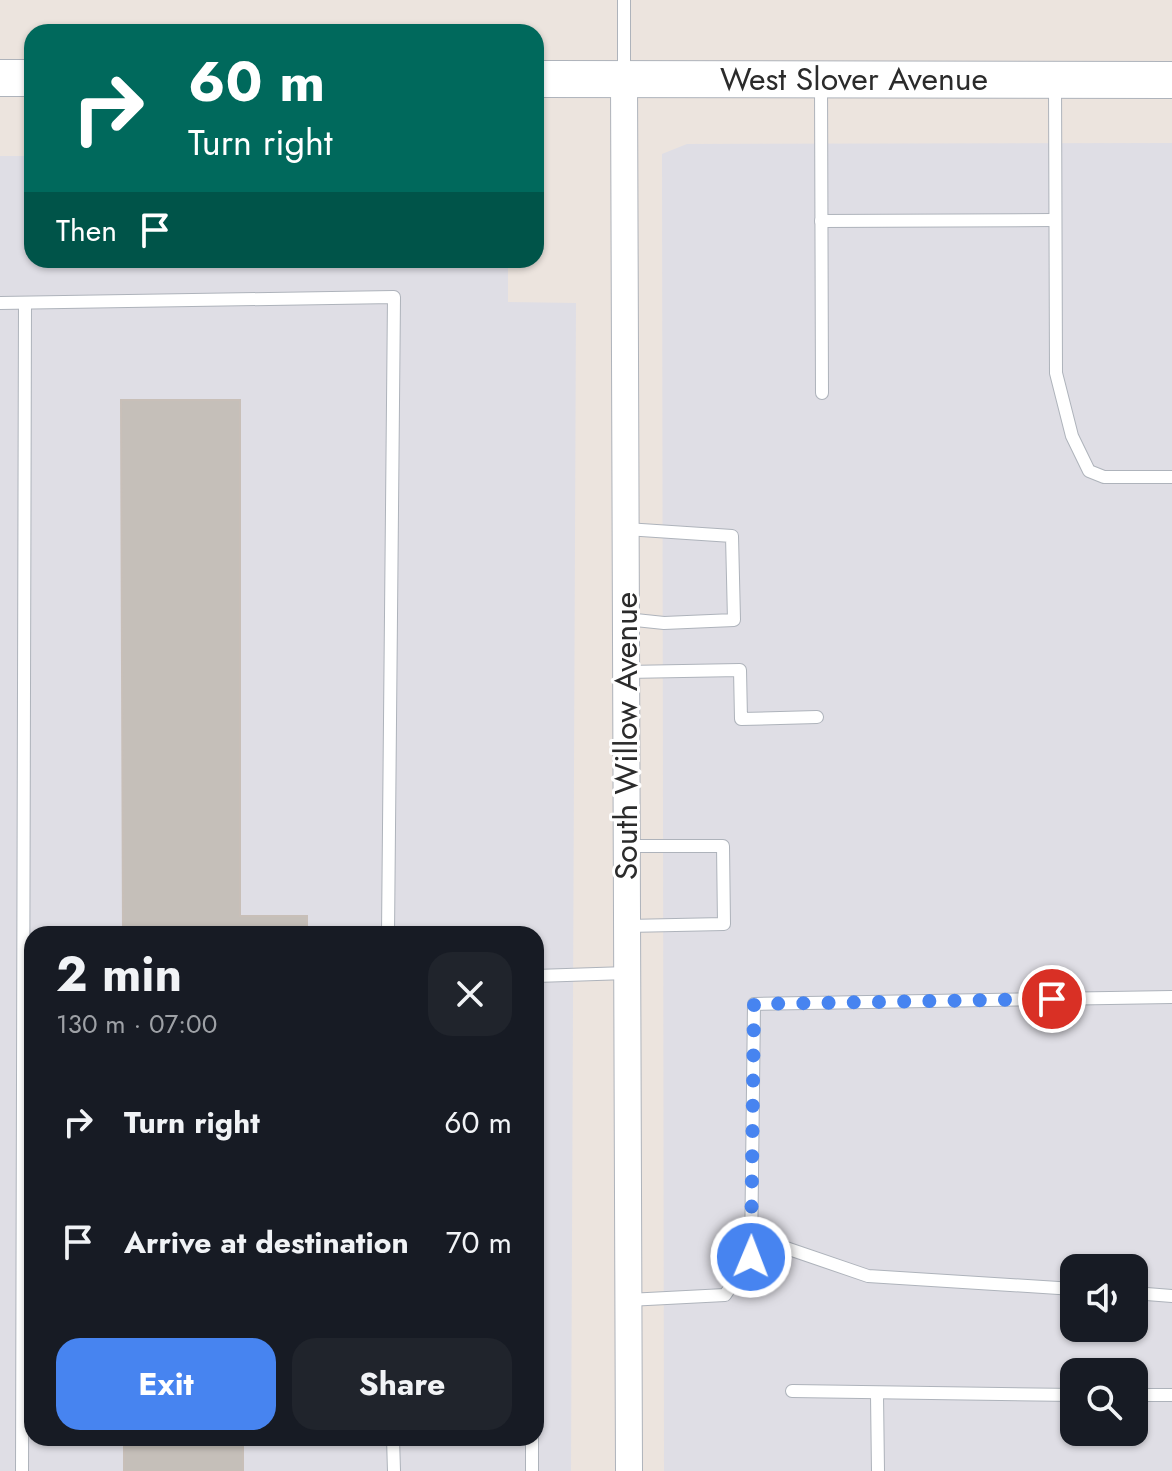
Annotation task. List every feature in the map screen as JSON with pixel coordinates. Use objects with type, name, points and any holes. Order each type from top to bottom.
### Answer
[{"type":"main road","points":[[0,78],[24,78]]},
{"type":"main road","name":"West Slover Avenue","points":[[544,79],[1172,80]]},
{"type":"street","name":"South Willow Avenue","points":[[624,79],[629,1471]]},
{"type":"lane","name":"South Willow Avenue","points":[[624,0],[624,79]]},
{"type":"lane","points":[[821,79],[822,393]]},
{"type":"lane","points":[[1055,80],[1056,373],[1072,436],[1089,471],[1104,477],[1172,477]]},
{"type":"lane","points":[[821,221],[1054,220]]},
{"type":"lane","points":[[0,303],[394,297],[388,926]]},
{"type":"lane","points":[[22,1471],[25,303]]},
{"type":"lane","points":[[626,529],[732,536],[734,620],[664,623],[626,619]]},
{"type":"lane","points":[[626,672],[740,670],[741,719],[817,717]]},
{"type":"lane","points":[[627,846],[723,846],[724,924],[627,926]]},
{"type":"lane","points":[[544,976],[627,973]]},
{"type":"lane","points":[[628,1300],[725,1295],[751,1257],[754,1004],[1172,997]]},
{"type":"lane","points":[[751,1236],[868,1276],[1060,1288]]},
{"type":"lane","points":[[1148,1294],[1172,1296]]},
{"type":"lane","points":[[792,1391],[877,1395],[1060,1395]]},
{"type":"lane","points":[[877,1395],[878,1471]]},
{"type":"lane","points":[[1148,1395],[1172,1395]]},
{"type":"lane","points":[[393,1446],[394,1471]]},
{"type":"lane","points":[[532,1446],[532,1471]]},
{"type":"shaded area","points":[[1172,143],[1172,1471],[664,1471],[662,154],[687,144]]},
{"type":"shaded area","points":[[0,156],[24,156],[24,268],[508,268],[508,302],[576,303],[571,1471],[0,1471]]},
{"type":"building","points":[[121,400],[240,400],[240,916],[307,916],[307,926],[123,926]]},
{"type":"building","points":[[124,1446],[243,1446],[243,1471],[124,1471]]},
{"type":"route","points":[[751,1257],[754,1004],[1052,999]]}]
